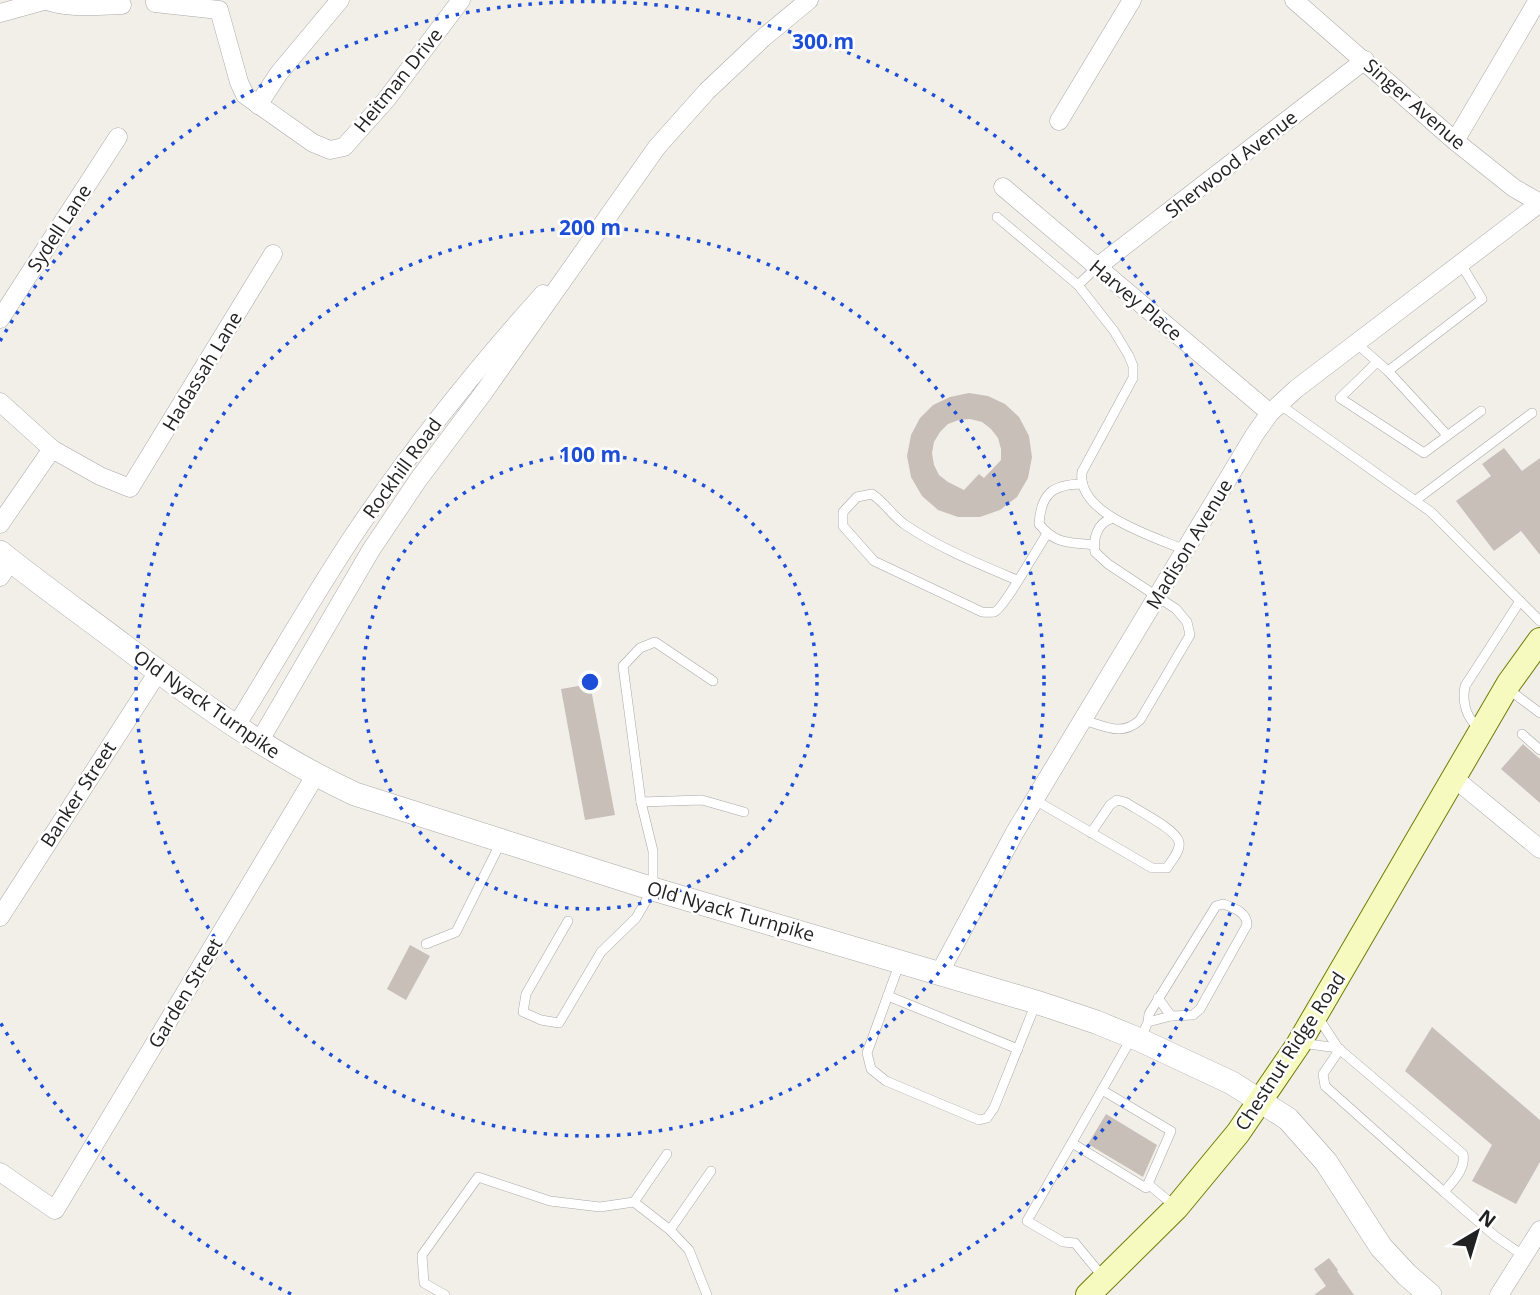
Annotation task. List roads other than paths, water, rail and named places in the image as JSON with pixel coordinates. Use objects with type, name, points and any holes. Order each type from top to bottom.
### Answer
[{"type":"main road","name":"Chestnut Ridge Road","points":[[1096,1287],[1177,1208],[1261,1100],[1299,1043],[1506,688],[1540,640]]},
{"type":"street","points":[[0,13],[47,0],[57,4],[122,5]]},
{"type":"street","name":"Heitman Drive","points":[[155,0],[155,3],[219,10],[245,95],[313,144],[330,150],[344,147],[386,100],[460,0]]},
{"type":"street","points":[[258,105],[279,73],[340,0]]},
{"type":"street","name":"Rockhill Road","points":[[259,742],[371,550],[657,147],[707,91],[763,38],[809,0]]},
{"type":"street","points":[[1059,121],[1132,0]]},
{"type":"street","name":"Singer Avenue","points":[[1294,0],[1455,141],[1514,188],[1540,203]]},
{"type":"street","points":[[1455,141],[1538,0]]},
{"type":"street","name":"Sherwood Avenue","points":[[1097,267],[1365,60]]},
{"type":"street","name":"Sydell Lane","points":[[0,319],[118,137]]},
{"type":"street","name":"Harvey Place","points":[[1003,187],[1097,267],[1275,408]]},
{"type":"street","name":"Madison Avenue","points":[[940,972],[1035,800],[1185,550],[1275,408],[1540,203]]},
{"type":"street","name":"Rockhill Road","points":[[236,726],[352,538],[401,468],[467,379],[599,232]]},
{"type":"street","name":"Hadassah Lane","points":[[52,449],[100,476],[130,488],[273,254]]},
{"type":"street","points":[[0,402],[52,449],[0,524]]},
{"type":"street","name":"Old Nyack Turnpike","points":[[4,563],[259,742],[316,776],[355,794],[653,889],[1140,1033],[1232,1083],[1288,1119],[1326,1163],[1381,1247],[1427,1294]]},
{"type":"street","name":"Banker Street","points":[[0,917],[158,671]]},
{"type":"street","name":"Garden Street","points":[[0,1172],[55,1210],[316,776]]},
{"type":"street","points":[[1454,778],[1539,847]]},
{"type":"street","points":[[1499,1295],[1540,1230]]},
{"type":"lane","points":[[998,217],[1078,285],[1114,331],[1133,366],[1133,378],[1082,472],[1083,484],[1096,504],[1111,519],[1185,550]]},
{"type":"lane","points":[[1388,371],[1482,299],[1461,264]]},
{"type":"lane","points":[[1078,285],[1097,267]]},
{"type":"lane","points":[[1356,343],[1388,371],[1447,435]]},
{"type":"lane","points":[[1377,362],[1340,398],[1424,453],[1481,411]]},
{"type":"lane","points":[[1275,408],[1416,500],[1450,530],[1540,621]]},
{"type":"lane","points":[[1416,500],[1532,413]]},
{"type":"lane","points":[[1083,484],[1065,484],[1052,490],[1041,503],[1039,524],[1047,534],[1068,544],[1094,548],[1176,609],[1187,622],[1190,635],[1140,720],[1130,729],[1116,730],[1083,720]]},
{"type":"lane","points":[[1017,580],[957,554],[922,535],[902,523],[872,495],[858,497],[843,512],[844,526],[874,561],[982,612],[993,613],[1000,608],[1047,534]]},
{"type":"lane","points":[[1094,548],[1100,526],[1105,520],[1111,519]]},
{"type":"lane","points":[[1482,730],[1468,714],[1463,698],[1465,686],[1520,601]]},
{"type":"lane","points":[[568,921],[526,994],[523,1012],[541,1020],[559,1023],[601,952],[636,918],[653,889],[653,850],[641,802],[623,666],[640,648],[655,642],[713,681]]},
{"type":"lane","points":[[1506,688],[1540,713]]},
{"type":"lane","points":[[1522,734],[1540,750]]},
{"type":"lane","points":[[641,802],[702,800],[744,812]]},
{"type":"lane","points":[[1035,800],[1152,869],[1167,868],[1179,849],[1179,841],[1173,833],[1117,800],[1110,805],[1091,833]]},
{"type":"lane","points":[[426,944],[456,932],[502,841]]},
{"type":"lane","points":[[1096,1287],[1075,1243],[1063,1242],[1027,1221],[1102,1090],[1140,1033],[1158,998],[1216,906],[1223,904],[1239,910],[1247,919],[1247,925],[1200,1009],[1193,1015],[1171,1016],[1140,1033]]},
{"type":"lane","points":[[901,961],[867,1053],[871,1069],[886,1081],[979,1120],[987,1118],[994,1108],[1037,1002]]},
{"type":"lane","points":[[888,996],[1018,1049]]},
{"type":"lane","points":[[1158,998],[1171,1016]]},
{"type":"lane","points":[[1316,1014],[1339,1048],[1463,1154],[1462,1169],[1444,1192]]},
{"type":"lane","points":[[1299,1043],[1325,1044],[1339,1048]]},
{"type":"lane","points":[[1339,1048],[1326,1069],[1323,1079],[1325,1086],[1495,1236],[1524,1256]]},
{"type":"lane","points":[[1072,1143],[1146,1188],[1171,1131],[1102,1090]]},
{"type":"lane","points":[[634,1202],[667,1154]]},
{"type":"lane","points":[[670,1230],[711,1171]]},
{"type":"lane","points":[[445,1295],[424,1283],[422,1255],[478,1177],[550,1201],[600,1207],[634,1202],[670,1230],[689,1250],[707,1295]]},
{"type":"lane","points":[[1148,1184],[1177,1208]]}]
